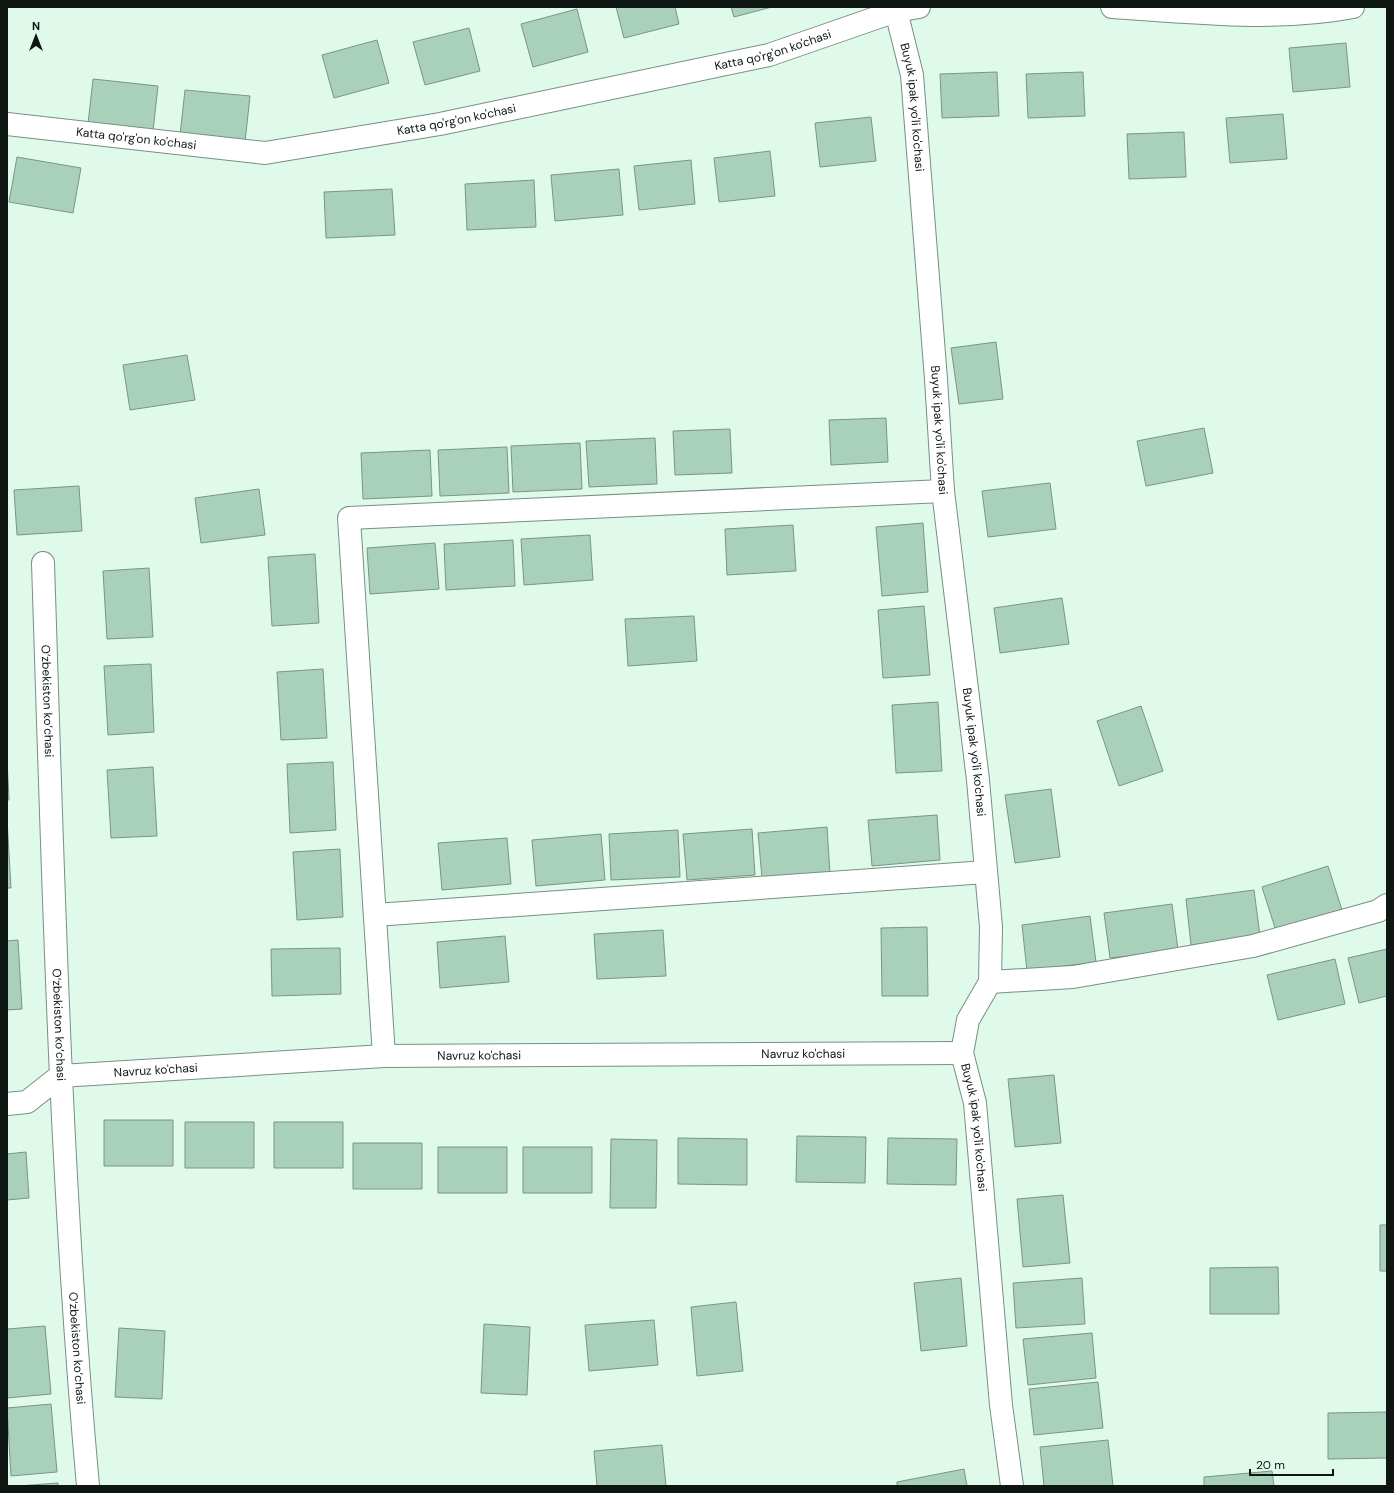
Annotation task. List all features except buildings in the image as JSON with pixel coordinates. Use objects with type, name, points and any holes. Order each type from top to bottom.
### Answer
[{"type":"street","name":"Katta qo'rg'on ko'chasi","points":[[7,124],[265,153],[440,124],[769,56],[896,12],[919,7]]},
{"type":"street","points":[[1112,7],[1214,14],[1322,13],[1353,7]]},
{"type":"street","name":"Buyuk ipak yo'li ko'chasi","points":[[896,12],[912,75],[936,379],[943,491],[967,689],[991,927],[990,982],[968,1020],[962,1053],[975,1103],[1001,1405],[1012,1486]]},
{"type":"street","points":[[384,1056],[349,518],[943,491]]},
{"type":"street","name":"O‘zbekiston ko‘chasi","points":[[43,563],[60,1076],[78,1384],[88,1486]]},
{"type":"street","points":[[375,915],[986,872]]},
{"type":"street","points":[[990,982],[1073,977],[1252,946],[1378,911],[1387,905]]},
{"type":"street","name":"Navruz ko'chasi","points":[[60,1076],[384,1056],[962,1053]]},
{"type":"street","points":[[7,1104],[27,1102],[60,1076]]}]
